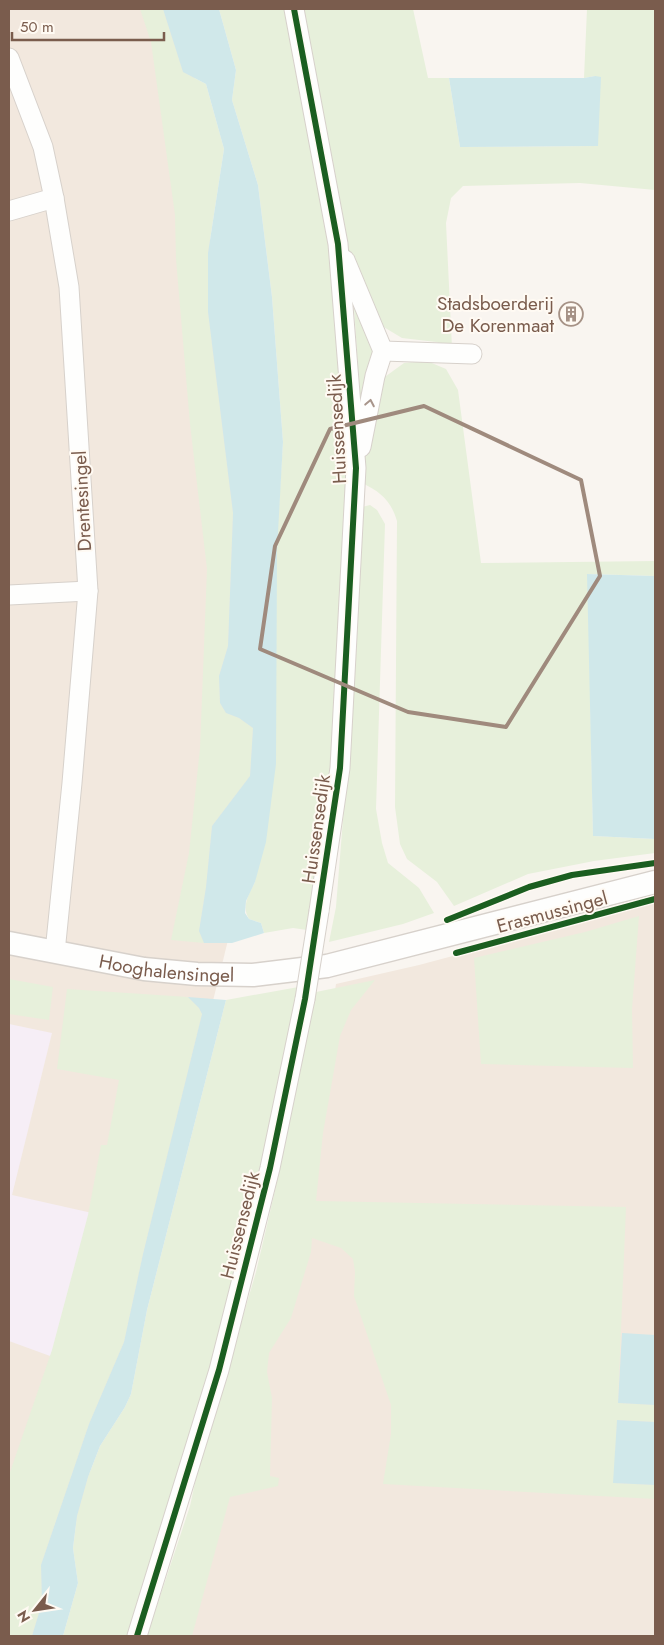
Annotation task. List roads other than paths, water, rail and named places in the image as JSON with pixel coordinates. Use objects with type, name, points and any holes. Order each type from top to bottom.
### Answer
[{"type":"street","name":"Huissensedijk","points":[[137,1636],[219,1370],[270,1168],[305,999],[340,768],[356,468],[338,244],[294,9]]},
{"type":"street","name":"Drentesingel","points":[[9,58],[43,147],[54,198],[69,287],[88,591],[71,801],[55,952]]},
{"type":"street","points":[[9,211],[54,198]]},
{"type":"street","name":"Huissensedijk","points":[[338,244],[383,351],[375,376],[356,468]]},
{"type":"street","points":[[383,351],[472,354]]},
{"type":"street","points":[[9,595],[88,591]]},
{"type":"street","name":"Erasmussingel","points":[[327,966],[655,882]]},
{"type":"street","name":"Hooghalensingel","points":[[9,943],[144,969],[197,974],[253,975],[327,966]]},
{"type":"water","points":[[163,9],[219,9],[236,70],[232,100],[258,185],[272,297],[283,442],[277,551],[276,764],[266,842],[255,882],[246,901],[245,913],[249,919],[261,923],[264,933],[232,943],[204,943],[199,931],[206,887],[212,826],[250,776],[253,728],[239,718],[226,713],[220,703],[219,676],[228,646],[233,513],[208,312],[208,253],[224,149],[206,84],[183,72]]},
{"type":"water","points":[[601,77],[598,146],[460,147],[449,78],[584,78]]},
{"type":"water","points":[[587,574],[655,576],[655,839],[593,836]]},
{"type":"water","points":[[188,997],[226,1000],[147,1310],[131,1394],[125,1407],[100,1446],[88,1477],[77,1516],[73,1548],[78,1583],[63,1636],[32,1636],[42,1603],[41,1565],[89,1424],[124,1342],[143,1254],[202,1014]]},
{"type":"water","points":[[622,1333],[655,1335],[655,1405],[618,1403]]},
{"type":"water","points":[[617,1420],[655,1422],[655,1485],[613,1483]]},
{"type":"place","name":"Stadsboerderij De Korenmaat","points":[[571,314]]}]
